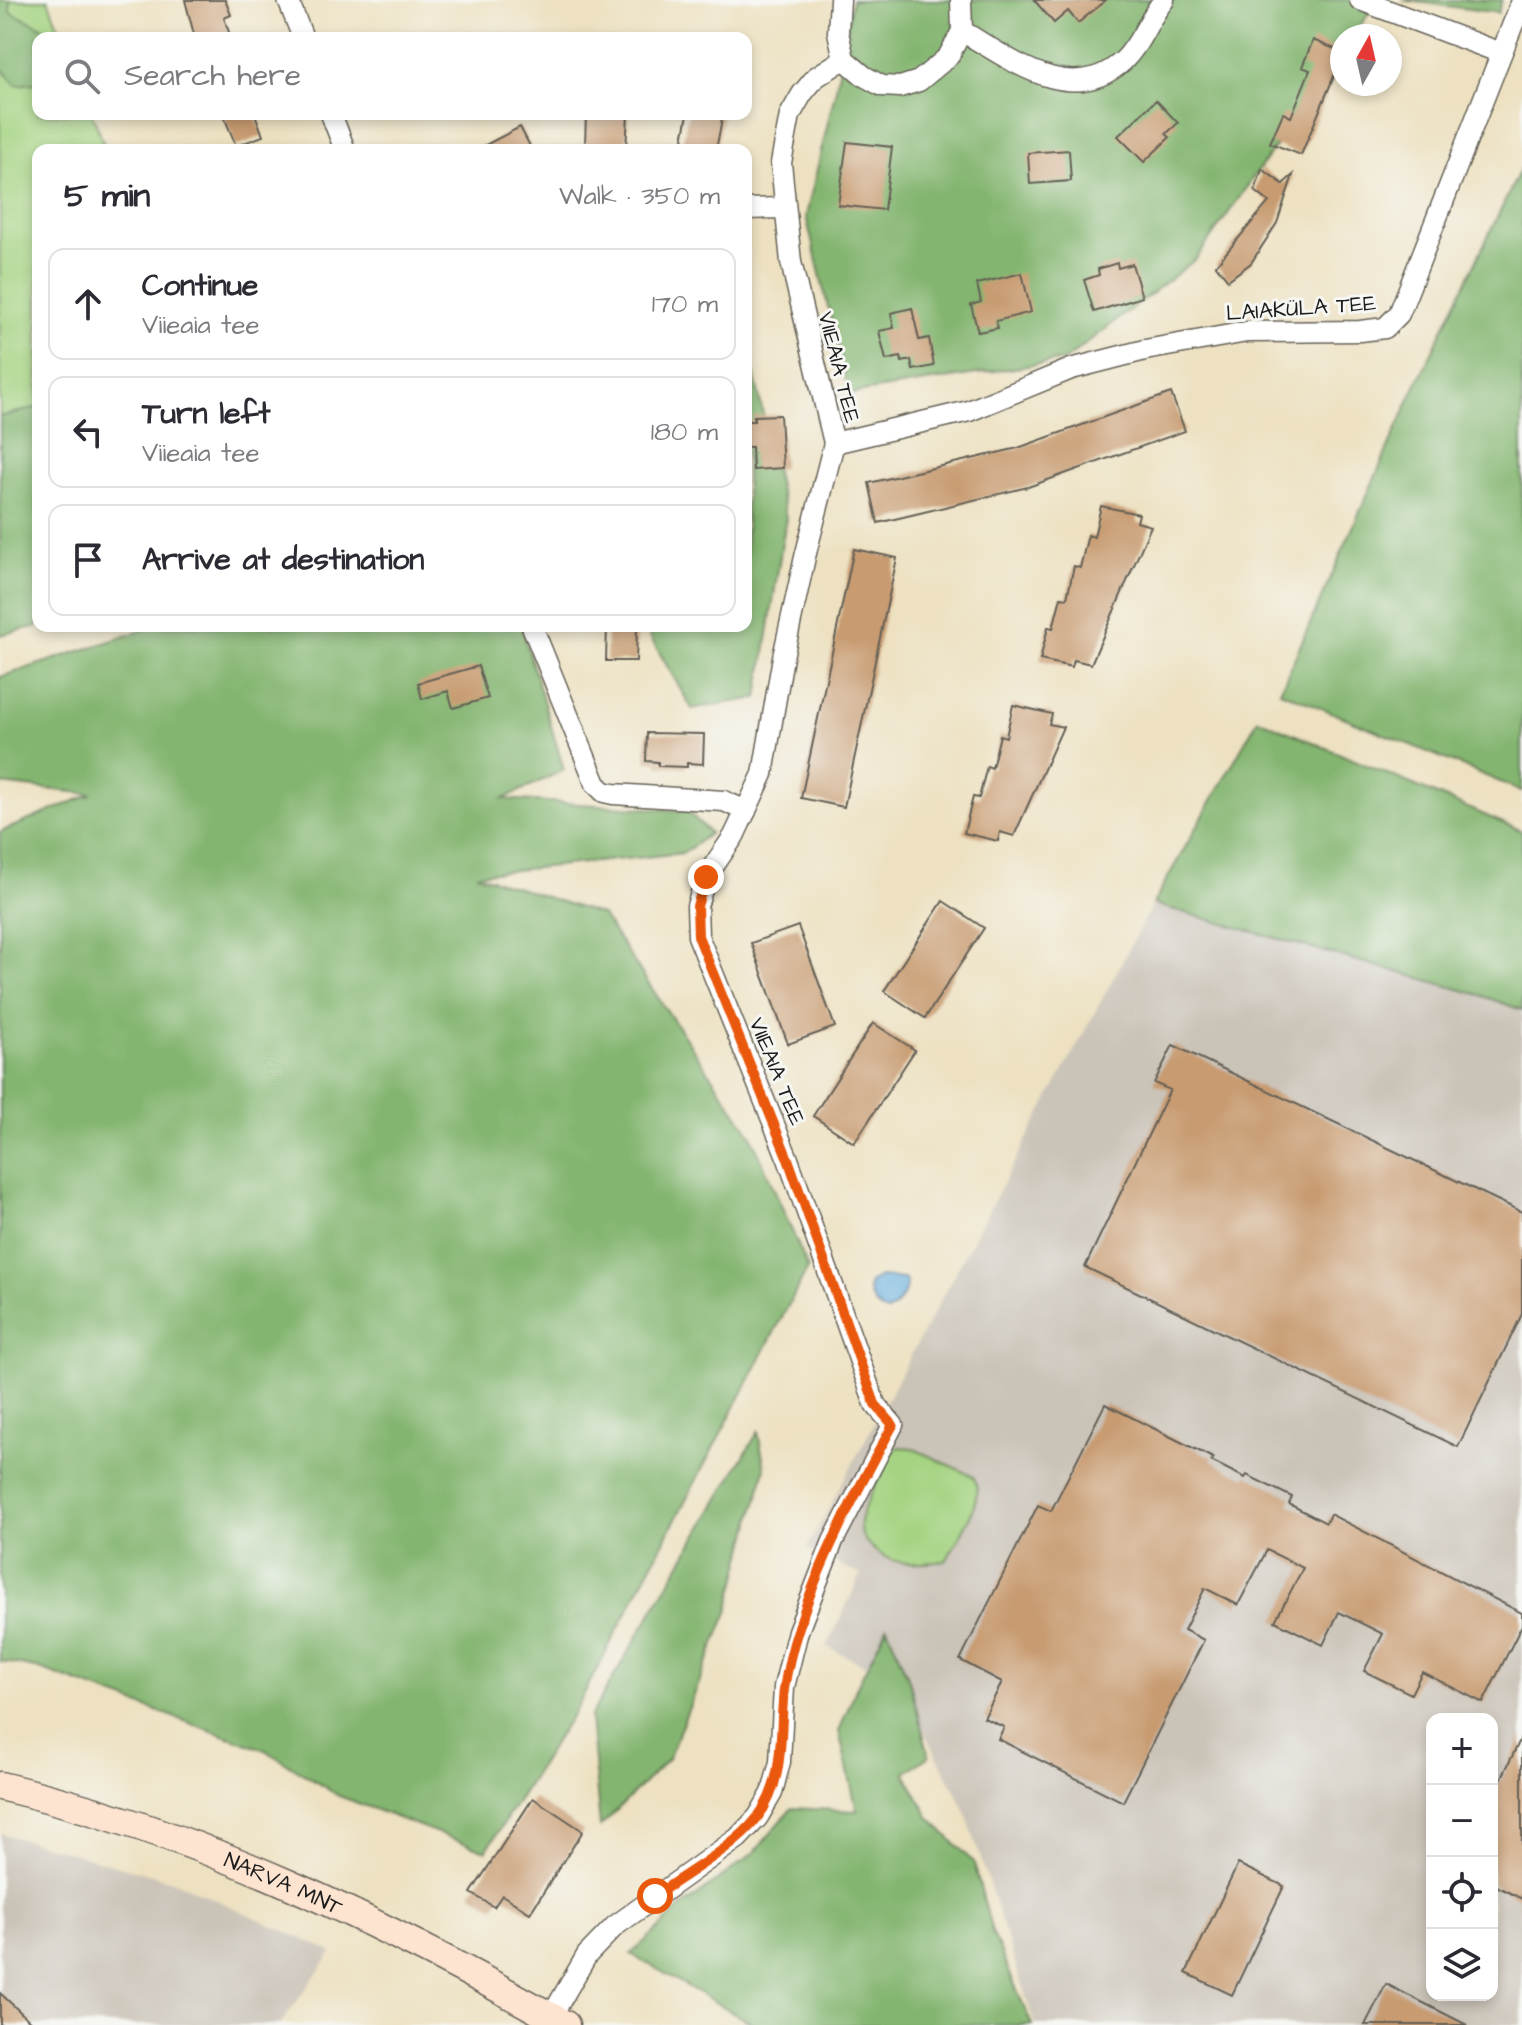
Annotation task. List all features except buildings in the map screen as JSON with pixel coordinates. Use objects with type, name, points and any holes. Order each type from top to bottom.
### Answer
[{"type":"main road","name":"NARVA MNT","points":[[0,1786],[159,1831],[289,1883],[438,1955],[558,2021]]},
{"type":"street","points":[[288,0],[301,32]]},
{"type":"street","points":[[840,0],[838,32],[844,59],[882,86],[900,87],[919,81],[948,57],[962,31],[961,0]]},
{"type":"street","points":[[962,31],[1037,74],[1066,82],[1090,79],[1108,72],[1123,60],[1137,45],[1164,0]]},
{"type":"street","points":[[1360,0],[1501,53]]},
{"type":"street","name":"LAIAKÜLA TEE","points":[[834,443],[969,411],[1071,369],[1145,350],[1247,332],[1385,328],[1399,314],[1522,1]]},
{"type":"street","name":"VIIEAIA TEE","points":[[558,2021],[587,1955],[615,1926],[738,1838],[758,1817],[772,1793],[780,1762],[784,1687],[798,1631],[833,1541],[893,1425],[875,1404],[788,1159],[698,936],[697,906],[706,877],[734,836],[763,774],[801,571],[834,443],[791,262],[781,163],[790,115],[802,94],[816,77],[844,59]]},
{"type":"street","points":[[333,120],[343,144]]},
{"type":"street","points":[[752,209],[784,208]]},
{"type":"street","points":[[534,632],[596,784],[604,792],[724,801],[746,811]]},
{"type":"shaded area","points":[[1153,904],[1477,994],[1522,1010],[1522,2025],[1035,2025],[965,1810],[898,1681],[827,1647],[861,1575],[807,1549]]},
{"type":"shaded area","points":[[0,1833],[176,1882],[332,1952],[280,2025],[0,2025]]},
{"type":"green space","points":[[0,0],[48,0],[61,32],[32,32],[32,120],[94,120],[104,144],[32,144],[32,409],[0,417]]},
{"type":"green space","points":[[0,0],[10,0],[10,12],[53,32],[32,32],[32,84],[16,85],[0,67]]},
{"type":"green space","points":[[852,0],[1378,0],[1361,24],[1330,24],[1330,69],[1196,259],[1065,360],[849,394],[806,216],[836,88]]},
{"type":"green space","points":[[1402,0],[1502,0],[1498,13]]},
{"type":"green space","points":[[1522,166],[1522,791],[1280,691],[1418,381]]},
{"type":"green space","points":[[752,370],[786,518],[758,698],[692,709],[647,632],[752,632]]},
{"type":"green space","points":[[32,409],[32,627],[0,635],[0,417]]},
{"type":"green space","points":[[138,632],[523,632],[564,770],[503,799],[687,811],[710,833],[684,853],[476,874],[602,915],[750,1133],[808,1268],[578,1705],[486,1851],[339,1796],[265,1750],[40,1669],[0,1661],[0,832],[92,794],[0,784],[0,677]]},
{"type":"green space","points":[[1258,719],[1522,831],[1522,1010],[1477,994],[1153,904]]},
{"type":"green space","points":[[758,1432],[765,1469],[728,1612],[668,1759],[600,1827],[590,1717]]},
{"type":"green space","points":[[898,1447],[912,1448],[973,1476],[976,1485],[974,1507],[946,1561],[900,1562],[875,1551],[864,1538],[860,1522],[864,1507]]},
{"type":"green space","points":[[887,1627],[909,1680],[929,1756],[905,1773],[929,1817],[974,1863],[992,1932],[1032,2025],[755,2025],[631,1954],[681,1908],[755,1852],[792,1808],[857,1811],[839,1731],[858,1684]]},
{"type":"water","points":[[880,1277],[904,1279],[907,1283],[900,1300],[887,1312],[875,1304],[869,1291],[870,1282]]},
{"type":"route","points":[[655,1896],[738,1838],[758,1817],[772,1793],[780,1762],[784,1687],[798,1631],[833,1541],[893,1425],[875,1404],[788,1159],[698,936],[697,906],[706,877]]}]
